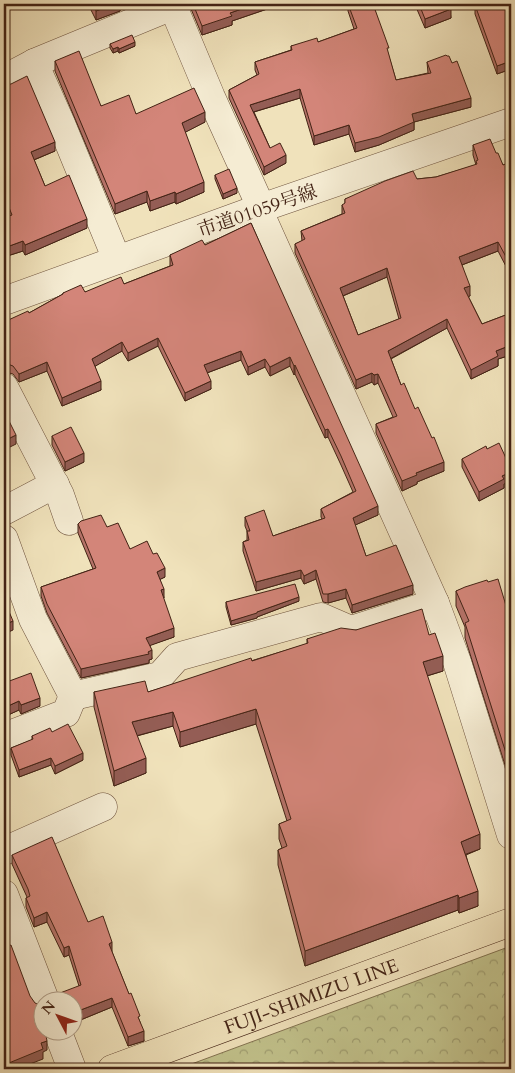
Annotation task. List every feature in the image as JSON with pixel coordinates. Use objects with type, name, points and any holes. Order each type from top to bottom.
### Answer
[{"type":"main road","name":"FUJI-SHIMIZU LINE","points":[[112,1069],[511,922]]},
{"type":"street","points":[[4,79],[34,63],[174,4],[212,97],[256,196],[258,209],[436,603],[457,662],[511,835]]},
{"type":"street","points":[[34,63],[117,260]]},
{"type":"street","name":"市道01059号線","points":[[4,301],[258,209],[511,122]]},
{"type":"street","points":[[4,387],[54,484],[70,521]]},
{"type":"street","points":[[4,511],[54,484]]},
{"type":"street","points":[[4,539],[33,619],[73,696],[66,713],[4,737]]},
{"type":"street","points":[[73,696],[160,676],[177,657],[321,617],[351,630],[436,603]]},
{"type":"street","points":[[4,851],[103,808]]},
{"type":"street","points":[[4,894],[41,990]]},
{"type":"street","points":[[61,1040],[72,1069]]},
{"type":"green space","points":[[511,946],[511,1069],[178,1069]]},
{"type":"building","points":[[93,4],[115,4],[96,11]]},
{"type":"building","points":[[193,4],[256,4],[230,13],[232,16],[202,26]]},
{"type":"building","points":[[348,4],[373,4],[389,48],[387,48],[396,80],[431,73],[427,62],[446,55],[449,56],[452,63],[457,61],[471,98],[412,114],[414,122],[379,137],[355,143],[349,125],[314,136],[300,89],[250,105],[270,148],[280,143],[286,155],[264,167],[229,90],[259,74],[255,62],[292,50],[291,46],[317,38],[318,42],[357,28]]},
{"type":"building","points":[[419,4],[449,4],[451,9],[425,19]]},
{"type":"building","points":[[511,4],[511,61],[497,66],[475,5]]},
{"type":"building","points":[[132,35],[135,42],[119,49],[118,47],[113,49],[110,44]]},
{"type":"building","points":[[79,51],[101,106],[129,95],[136,114],[194,88],[205,112],[182,123],[204,182],[176,194],[175,192],[150,201],[147,191],[115,204],[55,61]]},
{"type":"building","points":[[27,76],[55,142],[31,152],[45,186],[69,175],[87,219],[25,245],[23,241],[4,248],[4,218],[12,215],[4,195],[4,85],[11,84]]},
{"type":"building","points":[[490,139],[503,165],[511,162],[511,266],[498,242],[459,257],[470,286],[464,288],[482,324],[511,313],[511,345],[496,351],[498,356],[471,370],[447,319],[388,351],[401,385],[404,383],[415,409],[418,407],[432,438],[434,437],[444,462],[416,473],[417,475],[402,481],[376,424],[397,416],[378,374],[374,375],[372,373],[356,380],[295,244],[305,239],[301,231],[345,213],[342,205],[345,203],[345,199],[385,181],[413,171],[417,179],[436,177],[477,164],[476,161],[478,160],[473,145]],"holes":[[[387,268],[401,318],[358,335],[340,288]]]},
{"type":"building","points":[[229,169],[237,188],[223,194],[215,175]]},
{"type":"building","points":[[251,223],[378,506],[353,518],[366,556],[396,545],[413,585],[352,605],[346,589],[323,594],[316,570],[304,576],[301,570],[256,582],[243,542],[249,540],[247,531],[250,531],[245,517],[264,510],[273,536],[325,518],[321,509],[356,491],[328,429],[325,430],[290,357],[270,367],[265,359],[248,367],[241,351],[204,365],[211,381],[185,393],[158,338],[128,353],[122,342],[92,359],[101,381],[62,398],[47,362],[19,374],[13,366],[5,363],[4,322],[28,311],[29,313],[81,285],[85,292],[121,277],[124,284],[173,265],[170,255],[202,240],[205,245]]},
{"type":"building","points":[[4,411],[16,435],[4,441]]},
{"type":"building","points":[[71,427],[84,453],[65,462],[52,436]]},
{"type":"building","points":[[499,443],[511,472],[502,476],[504,479],[479,492],[462,459],[486,446],[487,449]]},
{"type":"building","points":[[101,515],[107,527],[118,523],[130,549],[147,541],[153,554],[157,553],[165,568],[157,572],[164,589],[161,590],[174,628],[146,638],[152,650],[148,652],[149,654],[81,669],[47,604],[41,587],[96,568],[78,524],[81,521]]},
{"type":"building","points":[[498,579],[507,609],[511,607],[511,769],[465,623],[469,621],[456,591],[487,580],[488,582]]},
{"type":"building","points":[[295,584],[299,597],[231,621],[226,602]]},
{"type":"building","points":[[4,600],[13,621],[4,625]]},
{"type":"building","points":[[422,609],[429,635],[435,633],[443,656],[423,662],[480,834],[461,842],[478,891],[459,898],[458,895],[305,951],[278,850],[287,846],[279,824],[291,819],[256,709],[180,732],[173,712],[132,722],[146,758],[114,771],[94,692],[145,681],[148,692],[251,658],[252,661],[308,643],[307,639],[341,628],[356,630]]},
{"type":"building","points":[[31,673],[40,698],[21,705],[19,701],[8,706],[4,695],[4,683]]},
{"type":"building","points":[[68,724],[83,753],[55,766],[51,758],[19,770],[11,748],[33,739],[32,736],[50,728],[52,732]]},
{"type":"building","points":[[52,837],[88,922],[103,916],[112,942],[109,944],[129,994],[131,993],[144,1031],[128,1037],[112,998],[82,1009],[82,990],[68,990],[81,985],[69,946],[64,948],[47,912],[34,918],[26,898],[30,896],[28,889],[12,855]]},
{"type":"building","points":[[4,945],[5,947],[11,945],[32,999],[32,1040],[47,1041],[41,1043],[43,1049],[4,1065]]}]
